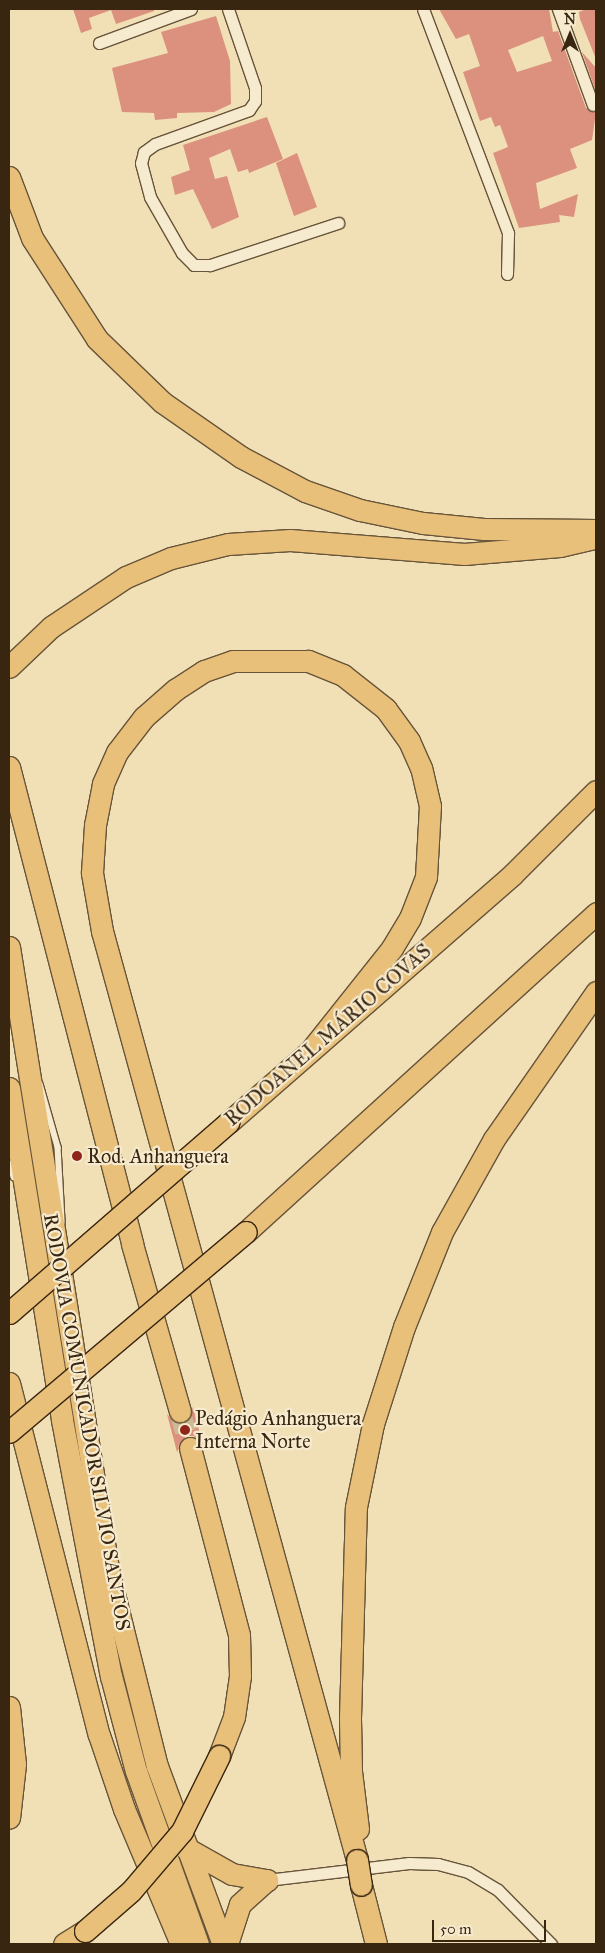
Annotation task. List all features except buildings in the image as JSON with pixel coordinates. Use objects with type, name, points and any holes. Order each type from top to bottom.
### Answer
[{"type":"highway","points":[[9,177],[32,238],[97,339],[162,402],[241,457],[305,491],[360,510],[414,521],[484,529],[596,530]]},
{"type":"highway","points":[[9,667],[51,627],[88,599],[126,576],[172,558],[228,544],[290,540],[464,554],[560,546],[596,537]]},
{"type":"highway","points":[[311,1050],[392,948],[410,918],[426,877],[430,806],[421,768],[409,741],[386,708],[343,675],[308,661],[233,661],[204,672],[176,689],[144,717],[117,752],[101,792],[92,873],[102,931],[354,1833]]},
{"type":"highway","points":[[9,767],[132,1244],[180,1411]]},
{"type":"highway","name":"RODOANEL MÁRIO COVAS","points":[[9,1313],[513,874],[596,791]]},
{"type":"highway","points":[[9,1432],[246,1232],[596,913]]},
{"type":"highway","name":"RODOVIA COMUNICADOR SILVIO SANTOS","points":[[9,947],[110,1574],[157,1766],[184,1847],[225,1944]]},
{"type":"highway","points":[[376,1944],[361,1885],[357,1860],[354,1833],[350,1718],[356,1507],[373,1424],[404,1327],[442,1232],[494,1139],[596,992]]},
{"type":"highway","name":"RODOVIA COMUNICADOR SILVIO SANTOS","points":[[9,1088],[64,1429],[111,1676],[136,1771],[198,1944]]},
{"type":"highway","points":[[9,1383],[99,1735],[124,1809],[181,1944]]},
{"type":"highway","points":[[64,1944],[85,1931],[131,1891],[182,1831],[219,1756],[234,1717],[240,1676],[239,1635],[190,1448]]},
{"type":"highway","points":[[9,1707],[15,1764],[9,1818]]},
{"type":"highway","points":[[184,1847],[232,1874],[267,1880]]},
{"type":"highway","points":[[225,1944],[240,1904],[267,1880]]},
{"type":"street","points":[[98,43],[191,9]]},
{"type":"street","points":[[228,9],[255,88],[255,101],[249,110],[155,144],[144,152],[141,163],[150,197],[182,253],[194,264],[210,265],[338,223]]},
{"type":"street","points":[[423,9],[508,233],[507,274]]},
{"type":"street","points":[[558,9],[593,106]]},
{"type":"street","points":[[267,1880],[409,1863],[438,1864],[468,1872],[498,1890],[551,1944]]},
{"type":"lane","points":[[9,1163],[30,1219]]},
{"type":"tunnel","points":[[180,1411],[190,1448]]},
{"type":"place","name":"Rod. Anhanguera","points":[[77,1156]]},
{"type":"place","name":"Pedágio Anhanguera Interna Norte","points":[[185,1430]]}]
